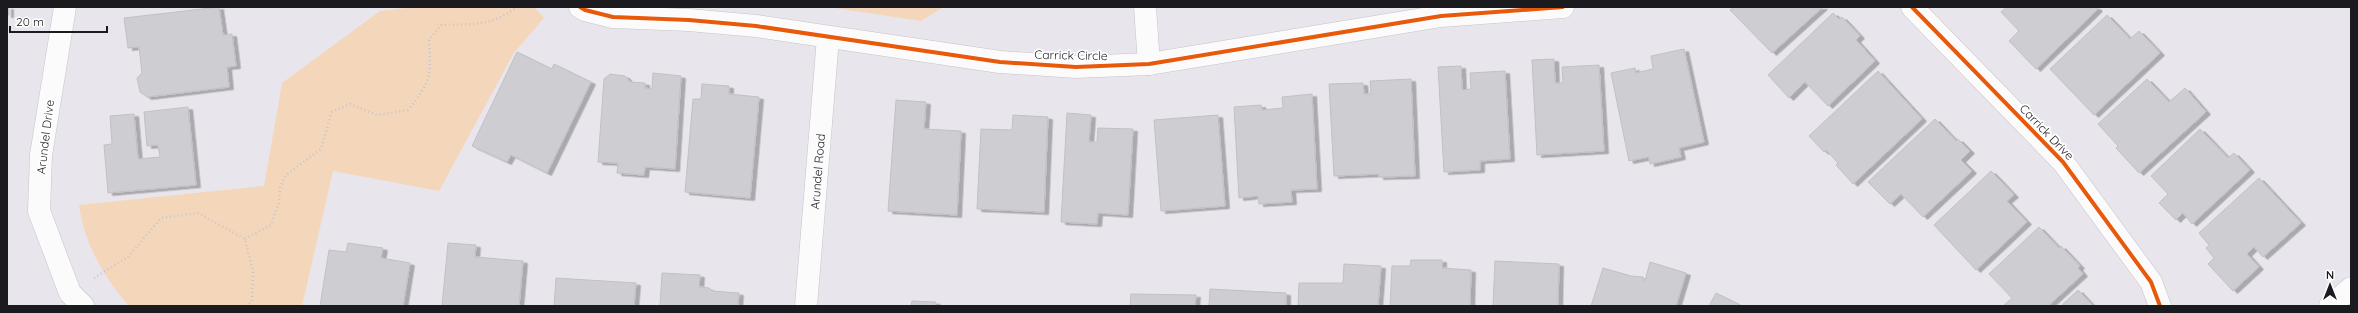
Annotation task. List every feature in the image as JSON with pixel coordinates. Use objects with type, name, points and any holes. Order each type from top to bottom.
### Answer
[{"type":"street","name":"Arundel Drive","points":[[65,7],[41,155],[39,211],[76,300]]},
{"type":"street","name":"Carrick Circle","points":[[580,7],[585,10],[613,17],[741,25],[1000,62],[1076,67],[1149,64],[1441,16],[1563,7]]},
{"type":"street","points":[[1144,7],[1149,64]]},
{"type":"street","name":"Carrick Drive","points":[[1912,7],[2063,162],[2151,282],[2160,306]]},
{"type":"street","name":"Arundel Road","points":[[806,306],[828,38]]},
{"type":"street","points":[[2330,306],[2351,288]]},
{"type":"path","points":[[245,239],[271,225],[279,202],[280,187],[286,175],[321,149],[332,112],[350,104],[377,115],[408,110],[425,88],[430,66],[429,40],[441,25],[485,24],[503,18],[517,7]]},
{"type":"path","points":[[76,300],[128,257],[162,218],[198,213],[245,239],[253,272],[252,301],[248,306]]},
{"type":"shaded area","points":[[415,7],[534,7],[544,18],[514,53],[439,191],[333,171],[302,306],[129,306],[111,284],[96,259],[85,233],[79,205],[264,186],[282,83],[380,11]]},
{"type":"shaded area","points":[[828,7],[944,7],[921,21]]},
{"type":"building","points":[[7,7],[9,7],[9,15],[7,15]]},
{"type":"building","points":[[219,7],[223,35],[232,34],[236,66],[227,67],[229,87],[147,97],[140,92],[137,78],[142,73],[139,47],[128,48],[124,18]]},
{"type":"building","points":[[1733,7],[1823,7],[1772,53],[1730,10]]},
{"type":"building","points":[[2007,7],[2096,7],[2098,9],[2036,69],[2009,41],[2019,31],[2001,12]]},
{"type":"building","points":[[1833,13],[1839,19],[1842,17],[1860,36],[1856,40],[1875,61],[1828,106],[1805,82],[1789,98],[1768,75]]},
{"type":"building","points":[[2107,15],[2130,39],[2139,31],[2160,53],[2094,115],[2050,69]]},
{"type":"building","points":[[1684,49],[1704,142],[1679,148],[1681,157],[1650,164],[1649,157],[1629,161],[1611,73],[1635,68],[1636,73],[1653,69],[1651,56]]},
{"type":"building","points":[[517,52],[552,69],[554,64],[591,82],[547,173],[511,155],[507,162],[472,146]]},
{"type":"building","points":[[1554,59],[1555,83],[1563,83],[1562,67],[1599,65],[1604,151],[1537,155],[1532,60]]},
{"type":"building","points":[[1461,66],[1462,90],[1471,89],[1470,73],[1505,71],[1510,159],[1480,161],[1480,170],[1444,172],[1438,67]]},
{"type":"building","points":[[1878,71],[1922,119],[1853,184],[1836,165],[1838,163],[1826,150],[1824,152],[1809,136]]},
{"type":"building","points":[[653,73],[681,76],[675,169],[645,167],[644,175],[617,173],[618,163],[598,162],[604,79],[610,74],[625,76],[630,82],[645,83],[645,88],[652,89]]},
{"type":"building","points":[[1411,79],[1415,176],[1379,177],[1379,174],[1334,176],[1329,84],[1363,83],[1364,94],[1371,94],[1370,81]]},
{"type":"building","points":[[2147,79],[2169,102],[2185,88],[2206,112],[2139,173],[2116,148],[2118,146],[2098,124]]},
{"type":"building","points":[[702,84],[729,86],[729,94],[759,97],[750,198],[685,192],[693,99],[701,99]]},
{"type":"building","points":[[1312,94],[1317,189],[1291,190],[1292,202],[1259,204],[1258,196],[1239,198],[1234,107],[1261,105],[1262,110],[1283,108],[1282,97]]},
{"type":"building","points":[[896,100],[926,102],[924,129],[961,131],[957,215],[888,211]]},
{"type":"building","points":[[188,107],[196,185],[108,193],[104,145],[112,144],[110,116],[134,114],[138,159],[160,157],[158,145],[147,146],[144,112]]},
{"type":"building","points":[[1067,113],[1091,115],[1089,142],[1097,142],[1098,128],[1133,129],[1128,215],[1098,213],[1097,224],[1061,222]]},
{"type":"building","points":[[1013,115],[1048,117],[1044,212],[977,209],[981,129],[1012,130]]},
{"type":"building","points":[[1218,115],[1225,206],[1161,211],[1154,120]]},
{"type":"building","points":[[1935,119],[1956,141],[1958,139],[1970,151],[1961,160],[1972,171],[1923,217],[1901,194],[1890,204],[1868,182]]},
{"type":"building","points":[[2200,129],[2228,158],[2234,153],[2250,170],[2192,224],[2183,213],[2176,220],[2159,203],[2168,194],[2151,176]]},
{"type":"building","points":[[1991,171],[2014,195],[2007,201],[2027,222],[1976,270],[1934,225]]},
{"type":"building","points":[[2259,178],[2301,223],[2263,257],[2254,247],[2247,254],[2259,267],[2233,291],[2208,264],[2214,258],[2206,248],[2209,245],[2199,233]]},
{"type":"building","points":[[2039,227],[2059,248],[2061,246],[2080,266],[2078,268],[2083,274],[2048,306],[2003,306],[2012,298],[1989,274]]},
{"type":"building","points":[[348,243],[383,248],[381,258],[410,263],[403,306],[320,306],[329,250],[346,252]]},
{"type":"building","points":[[448,243],[476,245],[475,257],[523,261],[519,306],[442,306]]},
{"type":"building","points":[[1411,260],[1442,260],[1442,268],[1471,270],[1470,306],[1390,306],[1392,266],[1410,266]]},
{"type":"building","points":[[1495,261],[1559,264],[1558,306],[1493,306]]},
{"type":"building","points":[[1650,262],[1686,273],[1676,306],[1591,306],[1603,268],[1631,276],[1643,277],[1645,281]]},
{"type":"building","points":[[1344,264],[1381,266],[1378,306],[1298,306],[1299,283],[1343,283]]},
{"type":"building","points":[[662,273],[700,275],[699,287],[709,288],[712,291],[739,293],[738,306],[660,306]]},
{"type":"building","points":[[556,278],[636,283],[634,306],[554,306]]},
{"type":"building","points":[[1210,289],[1286,293],[1286,306],[1209,306]]},
{"type":"building","points":[[2078,290],[2093,306],[2061,306]]},
{"type":"building","points":[[1716,293],[1742,306],[1709,306]]},
{"type":"building","points":[[1131,294],[1196,295],[1195,306],[1130,306]]},
{"type":"building","points":[[912,301],[936,302],[935,306],[911,306]]},
{"type":"cycle path","points":[[580,7],[585,10],[613,17],[689,20],[756,26],[1000,62],[1076,67],[1149,64],[1441,16],[1563,7]]},
{"type":"cycle path","points":[[1912,7],[2063,162],[2151,282],[2160,306]]}]
